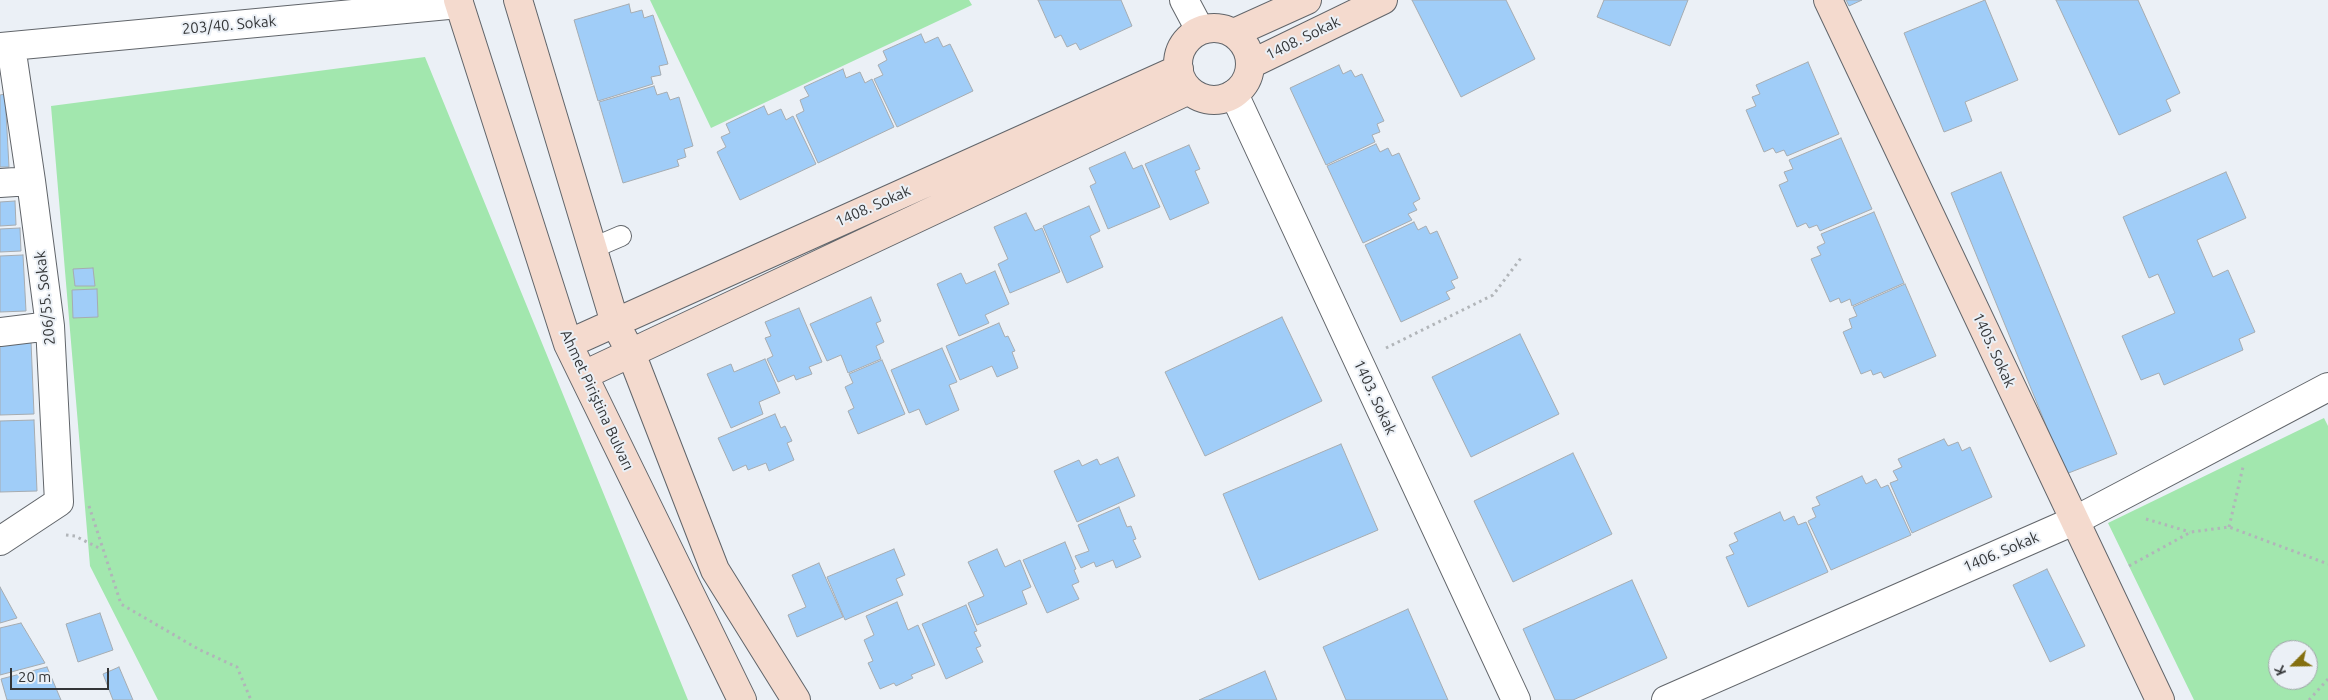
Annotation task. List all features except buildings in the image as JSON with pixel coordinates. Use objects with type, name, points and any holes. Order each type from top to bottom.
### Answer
[{"type":"main road","points":[[1234,33],[1307,0]]},
{"type":"main road","name":"1408. Sokak","points":[[1251,64],[1383,0]]},
{"type":"main road","name":"1405. Sokak","points":[[1828,0],[2160,700]]},
{"type":"main road","name":"Ahmet Piriştina Bulvarı","points":[[458,2],[568,344],[742,700]]},
{"type":"main road","points":[[524,4],[615,322],[630,353],[715,570],[796,700]]},
{"type":"main road","points":[[1223,29],[1234,33],[1243,41],[1249,52],[1251,64],[1243,86],[1234,94],[1223,99],[1211,100],[1200,97],[1184,79],[1179,57],[1183,46],[1190,36],[1200,30],[1223,29]]},
{"type":"main road","name":"1408. Sokak","points":[[568,344],[615,322],[1184,79]]},
{"type":"main road","name":"1408. Sokak","points":[[584,375],[1184,79]]},
{"type":"street","points":[[1184,0],[1200,30]]},
{"type":"street","name":"203/40. Sokak","points":[[6,46],[458,2]]},
{"type":"street","name":"206/55. Sokak","points":[[6,46],[32,181],[50,326],[59,502],[6,533]]},
{"type":"street","name":"1403. Sokak","points":[[1234,94],[1516,700]]},
{"type":"street","points":[[0,183],[32,181]]},
{"type":"street","points":[[0,332],[50,326]]},
{"type":"street","name":"1406. Sokak","points":[[1666,700],[2076,520],[2328,387]]},
{"type":"lane","points":[[593,248],[621,236]]},
{"type":"path","points":[[1358,362],[1493,295],[1521,258]]},
{"type":"path","points":[[2229,527],[2252,427]]},
{"type":"path","points":[[2104,580],[2191,532],[2229,527],[2328,564]]},
{"type":"path","points":[[102,550],[121,604],[200,650],[237,667],[251,700]]},
{"type":"path","points":[[2309,700],[2328,679]]},
{"type":"green space","points":[[650,0],[969,0],[972,5],[711,128]]},
{"type":"green space","points":[[425,57],[688,700],[158,700],[90,566],[51,106]]},
{"type":"green space","points":[[2324,418],[2328,426],[2328,700],[2194,700],[2108,523]]}]
